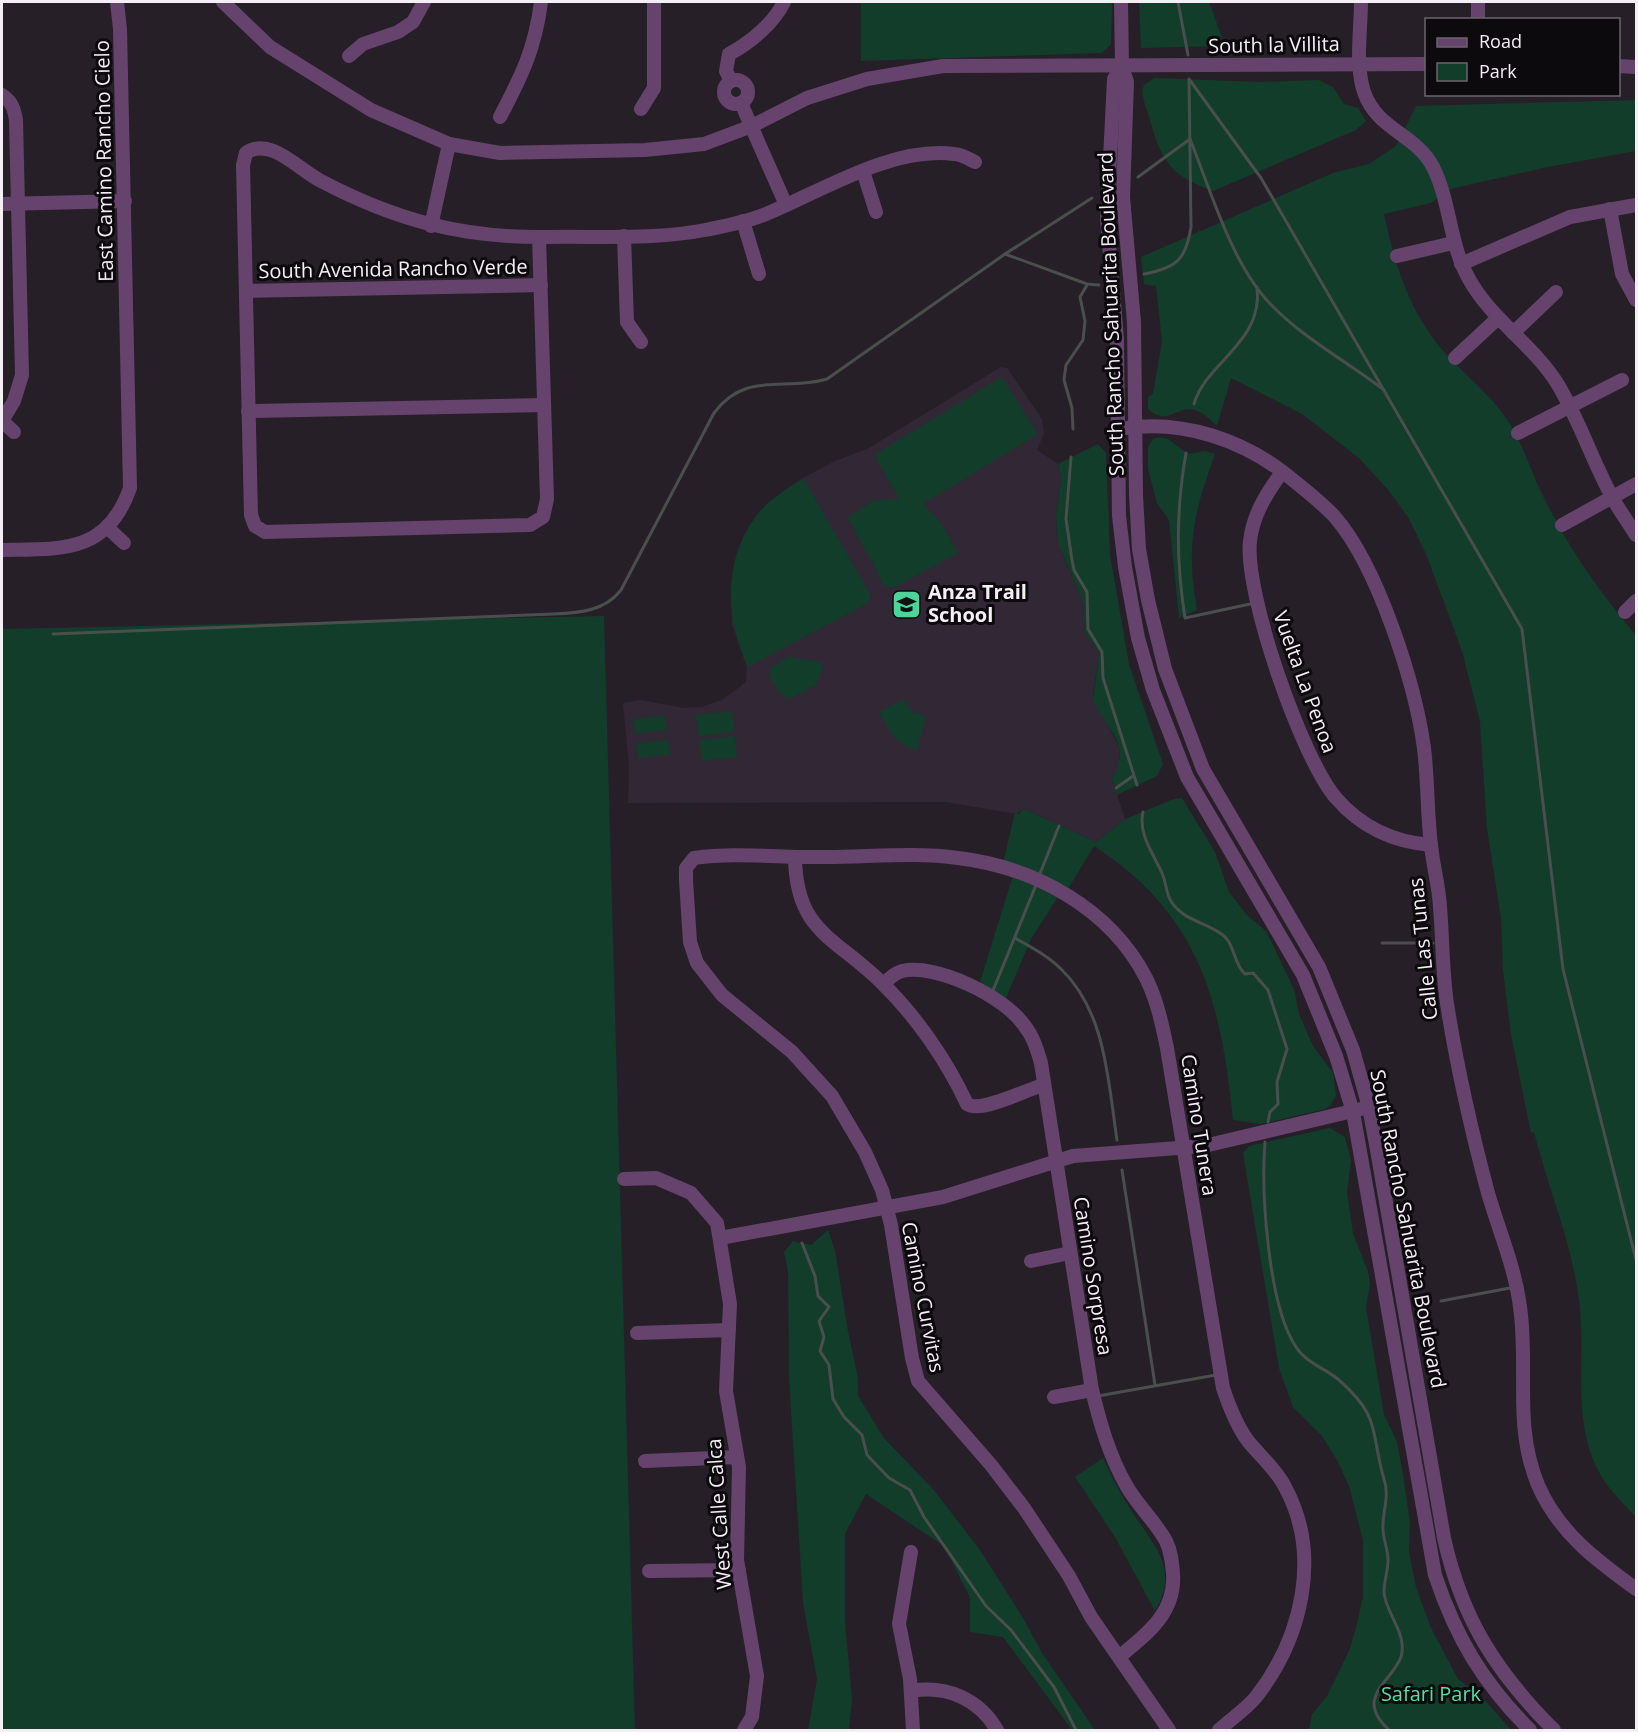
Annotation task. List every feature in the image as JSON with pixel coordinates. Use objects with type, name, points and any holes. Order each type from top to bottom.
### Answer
[{"type":"street","name":"East Camino Rancho Cielo","points":[[108,528],[124,504],[130,488],[125,201],[120,29],[117,2]]},
{"type":"street","name":"South la Villita","points":[[223,2],[270,47],[371,110],[449,144],[500,153],[645,150],[704,144],[752,126],[807,98],[878,77],[943,66],[1425,64]]},
{"type":"street","points":[[349,56],[363,44],[401,37],[424,2]]},
{"type":"street","points":[[500,117],[528,63],[538,28],[541,2]]},
{"type":"street","points":[[641,110],[654,88],[654,2]]},
{"type":"street","points":[[784,2],[761,30],[742,47],[729,54],[726,71],[731,81],[740,80],[747,87],[747,96],[741,103],[786,205]]},
{"type":"street","name":"South Rancho Sahuarita Boulevard","points":[[1121,2],[1122,66],[1126,82],[1123,198],[1134,322],[1136,495],[1142,565],[1165,669],[1177,706],[1214,790],[1318,967],[1343,1024],[1369,1107],[1444,1538],[1453,1574],[1474,1628],[1495,1664],[1554,1731]]},
{"type":"street","points":[[1361,2],[1361,64],[1364,90],[1372,109],[1387,126],[1425,154],[1434,168],[1453,243],[1469,281],[1497,318],[1556,381],[1612,497],[1636,535]]},
{"type":"street","points":[[1478,2],[1478,18]]},
{"type":"street","name":"South Rancho Sahuarita Boulevard","points":[[1122,66],[1114,79],[1107,190],[1116,330],[1119,516],[1125,567],[1138,638],[1153,690],[1191,784],[1303,975],[1336,1056],[1353,1112],[1435,1575],[1445,1606],[1477,1669],[1530,1731]]},
{"type":"street","points":[[1620,66],[1636,67]]},
{"type":"street","points":[[6,98],[15,109],[16,120],[22,375],[14,401],[2,421],[14,432]]},
{"type":"street","points":[[431,226],[449,144]]},
{"type":"street","points":[[539,237],[547,499],[546,510],[537,522],[530,525],[265,532],[255,526],[251,515],[243,165],[246,153],[252,149],[267,148],[317,179],[364,203],[431,226],[499,237],[624,236],[690,232],[743,221],[786,205],[835,181],[902,158],[938,153],[956,154],[975,162]]},
{"type":"street","points":[[863,171],[876,212]]},
{"type":"street","points":[[2,204],[125,201]]},
{"type":"street","points":[[1461,264],[1570,217],[1636,205]]},
{"type":"street","points":[[1610,209],[1622,274],[1636,300]]},
{"type":"street","points":[[743,221],[759,274]]},
{"type":"street","points":[[624,236],[627,322],[641,342]]},
{"type":"street","points":[[1397,256],[1453,243]]},
{"type":"street","name":"South Avenida Rancho Verde","points":[[246,291],[541,285]]},
{"type":"street","points":[[1513,333],[1556,292]]},
{"type":"street","points":[[1455,358],[1497,318]]},
{"type":"street","points":[[1518,433],[1622,380]]},
{"type":"street","points":[[248,411],[544,405]]},
{"type":"street","name":"Calle Las Tunas","points":[[1118,429],[1135,426],[1161,426],[1215,436],[1249,450],[1282,472],[1334,517],[1360,552],[1371,575],[1415,701],[1424,749],[1431,845],[1440,904],[1443,974],[1458,1072],[1474,1142],[1509,1257],[1520,1306],[1521,1413],[1529,1456],[1539,1487],[1568,1532],[1592,1558],[1636,1589]]},
{"type":"street","name":"Vuelta La Penoa","points":[[1282,472],[1256,515],[1250,543],[1250,560],[1263,629],[1310,757],[1337,800],[1361,821],[1396,840],[1431,845]]},
{"type":"street","points":[[1562,525],[1636,484]]},
{"type":"street","points":[[2,550],[74,546],[108,528],[124,543]]},
{"type":"street","points":[[1625,612],[1636,601]]},
{"type":"street","name":"Camino Tunera","points":[[689,862],[694,858],[708,856],[931,856],[976,861],[1034,879],[1089,910],[1122,941],[1146,977],[1167,1048],[1223,1388],[1240,1428],[1286,1488],[1300,1522],[1305,1554],[1302,1599],[1280,1655],[1256,1697],[1219,1731]]},
{"type":"street","points":[[795,857],[796,886],[809,918],[821,932],[883,984],[925,1035],[957,1083],[967,1104],[971,1107],[985,1106],[1044,1085]]},
{"type":"street","name":"Camino Curvitas","points":[[689,862],[686,879],[690,942],[697,963],[722,995],[792,1052],[832,1096],[866,1152],[887,1209],[918,1381],[1018,1500],[1169,1731]]},
{"type":"street","name":"Camino Sorpresa","points":[[883,984],[904,971],[924,970],[955,979],[1009,1008],[1034,1041],[1044,1085],[1092,1390],[1102,1432],[1126,1486],[1167,1543],[1172,1562],[1173,1586],[1164,1615],[1150,1632],[1119,1657]]},
{"type":"street","points":[[720,1238],[802,1221],[887,1209],[943,1197],[1055,1160],[1089,1153],[1182,1148],[1228,1142],[1369,1107]]},
{"type":"street","name":"West Calle Calca","points":[[624,1179],[657,1178],[691,1193],[717,1223],[730,1304],[726,1391],[737,1456],[739,1570],[757,1676],[752,1717],[744,1731]]},
{"type":"street","points":[[1031,1261],[1070,1253]]},
{"type":"street","points":[[637,1333],[729,1330]]},
{"type":"street","points":[[1054,1397],[1092,1390]]},
{"type":"street","points":[[645,1461],[737,1456]]},
{"type":"street","points":[[911,1552],[899,1624],[911,1691],[913,1731]]},
{"type":"street","points":[[649,1571],[739,1570]]},
{"type":"street","points":[[911,1691],[932,1687],[952,1693],[986,1712],[997,1731]]},
{"type":"shaded area","name":"Anza Trail School","points":[[1001,367],[1007,368],[1042,419],[1044,433],[1037,450],[1058,464],[1061,477],[1056,517],[1057,532],[1062,553],[1083,602],[1085,633],[1099,653],[1093,695],[1119,747],[1120,765],[1112,779],[1125,819],[1096,842],[1027,810],[1022,809],[1017,814],[946,802],[628,803],[629,765],[623,703],[641,700],[684,708],[702,707],[722,700],[746,682],[747,667],[732,624],[731,588],[736,556],[756,517],[768,503],[803,478],[835,461],[869,448]]},
{"type":"green space","points":[[861,2],[1112,2],[1111,44],[1102,53],[861,61]]},
{"type":"green space","points":[[1139,2],[1209,2],[1225,46],[1141,48]]},
{"type":"green space","points":[[1154,78],[1260,82],[1319,80],[1333,87],[1344,104],[1358,108],[1366,121],[1356,130],[1213,191],[1186,179],[1169,164],[1163,155],[1153,132],[1143,97],[1144,85]]},
{"type":"green space","points":[[1636,100],[1636,151],[1548,167],[1450,189],[1431,203],[1384,214],[1399,271],[1413,306],[1423,323],[1446,354],[1491,399],[1506,418],[1564,536],[1610,604],[1636,635],[1636,1517],[1603,1479],[1586,1436],[1581,1391],[1581,1323],[1576,1279],[1534,1132],[1531,1133],[1511,1035],[1503,970],[1501,918],[1487,829],[1480,722],[1462,651],[1426,554],[1408,517],[1389,491],[1359,458],[1302,414],[1231,378],[1217,426],[1205,415],[1194,410],[1186,409],[1165,416],[1157,415],[1148,409],[1148,397],[1153,394],[1162,342],[1156,286],[1144,284],[1141,257],[1333,173],[1369,164],[1396,146],[1416,106]]},
{"type":"green space","points":[[1002,377],[1038,434],[923,504],[941,523],[958,553],[893,588],[884,586],[848,517],[873,501],[899,498],[874,455]]},
{"type":"green space","points":[[1159,437],[1168,439],[1188,454],[1204,451],[1215,454],[1201,495],[1194,530],[1192,567],[1197,610],[1179,618],[1169,520],[1157,503],[1148,469],[1148,447],[1153,439]]},
{"type":"green space","points":[[1098,444],[1106,453],[1110,554],[1129,664],[1163,764],[1157,776],[1117,795],[1112,779],[1118,766],[1119,746],[1093,700],[1099,653],[1085,633],[1083,602],[1059,545],[1056,517],[1061,477],[1058,464]]},
{"type":"green space","points":[[803,478],[870,594],[868,603],[748,667],[740,649],[732,610],[733,570],[738,551],[745,533],[761,510]]},
{"type":"green space","points":[[604,616],[635,1730],[2,1730],[2,629]]},
{"type":"green space","points":[[790,657],[820,662],[823,667],[816,685],[789,699],[780,694],[769,676],[772,667]]},
{"type":"green space","points":[[904,699],[912,712],[926,716],[917,750],[898,741],[879,712]]},
{"type":"green space","points":[[732,711],[734,732],[699,736],[696,715]]},
{"type":"green space","points":[[665,716],[667,730],[635,734],[633,719]]},
{"type":"green space","points":[[735,736],[737,757],[702,761],[699,740]]},
{"type":"green space","points":[[668,740],[670,755],[638,758],[636,744]]},
{"type":"green space","points":[[1182,798],[1215,852],[1229,892],[1247,915],[1266,931],[1294,989],[1299,1014],[1313,1046],[1333,1073],[1336,1095],[1331,1105],[1325,1109],[1261,1124],[1233,1120],[1221,1037],[1212,999],[1199,964],[1181,932],[1159,901],[1130,873],[1094,846],[1065,894],[1061,892],[1031,939],[1006,998],[980,982],[1014,872],[1002,867],[1015,813],[1019,814],[1022,809],[1027,810],[1096,842],[1125,819],[1174,799]]},
{"type":"green space","name":"Safari Park","points":[[1330,1128],[1345,1137],[1351,1161],[1347,1192],[1353,1234],[1368,1271],[1370,1284],[1366,1307],[1384,1414],[1397,1442],[1403,1474],[1410,1523],[1409,1552],[1416,1587],[1431,1628],[1458,1679],[1483,1698],[1511,1730],[1309,1730],[1312,1714],[1327,1696],[1349,1651],[1357,1624],[1363,1596],[1363,1540],[1349,1486],[1337,1460],[1322,1436],[1293,1407],[1279,1368],[1243,1153],[1249,1146]]},
{"type":"green space","points":[[828,1230],[835,1251],[858,1378],[858,1396],[884,1438],[933,1489],[980,1550],[1042,1653],[1095,1730],[1072,1730],[1003,1637],[970,1632],[970,1598],[944,1546],[866,1494],[845,1534],[845,1622],[852,1699],[849,1730],[808,1730],[817,1679],[803,1603],[789,1378],[788,1271],[784,1252],[793,1241],[811,1245]]},
{"type":"green space","points":[[1103,1458],[1121,1494],[1162,1560],[1165,1584],[1155,1611],[1115,1537],[1075,1477]]},
{"type":"waterway","points":[[1178,2],[1188,55]]},
{"type":"waterway","points":[[1189,79],[1261,178],[1522,629],[1563,969],[1636,1260]]},
{"type":"waterway","points":[[1144,274],[1164,269],[1178,261],[1189,238],[1191,227],[1189,80]]},
{"type":"waterway","points":[[1138,177],[1190,139],[1231,243],[1252,281],[1264,297],[1306,335],[1384,390]]},
{"type":"waterway","points":[[1005,254],[1092,198]]},
{"type":"waterway","points":[[53,634],[554,614],[591,610],[615,597],[621,590],[714,413],[726,400],[739,391],[766,385],[796,384],[827,379],[1005,254],[1087,284],[1099,285]]},
{"type":"waterway","points":[[1073,429],[1072,408],[1064,380],[1066,365],[1083,340],[1085,321],[1080,297],[1087,285]]},
{"type":"waterway","points":[[1194,404],[1200,389],[1252,323],[1257,306],[1257,287]]},
{"type":"waterway","points":[[1186,453],[1180,495],[1178,536],[1185,618],[1250,604]]},
{"type":"waterway","points":[[1071,457],[1066,519],[1074,570],[1087,592],[1088,629],[1102,652],[1103,678],[1137,785]]},
{"type":"waterway","points":[[1116,788],[1133,776]]},
{"type":"waterway","points":[[1143,812],[1144,836],[1162,873],[1172,903],[1187,916],[1222,934],[1229,942],[1241,970],[1245,974],[1253,973],[1268,990],[1287,1049],[1277,1082],[1278,1104],[1270,1112],[1268,1122]]},
{"type":"waterway","points":[[1039,876],[1059,826]]},
{"type":"waterway","points":[[992,993],[1036,885]]},
{"type":"waterway","points":[[1015,938],[1045,956],[1061,969],[1076,986],[1087,1006],[1103,1048],[1117,1140]]},
{"type":"waterway","points":[[1382,943],[1433,943]]},
{"type":"waterway","points":[[1265,1142],[1264,1189],[1268,1248],[1286,1328],[1300,1353],[1339,1380],[1362,1405],[1372,1426],[1386,1486],[1383,1529],[1388,1560],[1384,1592],[1388,1608],[1399,1631],[1402,1648],[1401,1657],[1396,1666],[1378,1690],[1374,1708],[1389,1730]]},
{"type":"waterway","points":[[1122,1170],[1155,1385]]},
{"type":"waterway","points":[[802,1243],[815,1276],[818,1296],[829,1307],[819,1321],[824,1337],[820,1351],[829,1365],[833,1399],[844,1417],[862,1435],[867,1455],[889,1478],[910,1490],[924,1517],[986,1606],[1011,1630],[1054,1687],[1076,1730]]},
{"type":"waterway","points":[[1441,1301],[1510,1288]]},
{"type":"waterway","points":[[1098,1396],[1216,1375]]},
{"type":"place","name":"Anza Trail School","points":[[907,604]]}]
